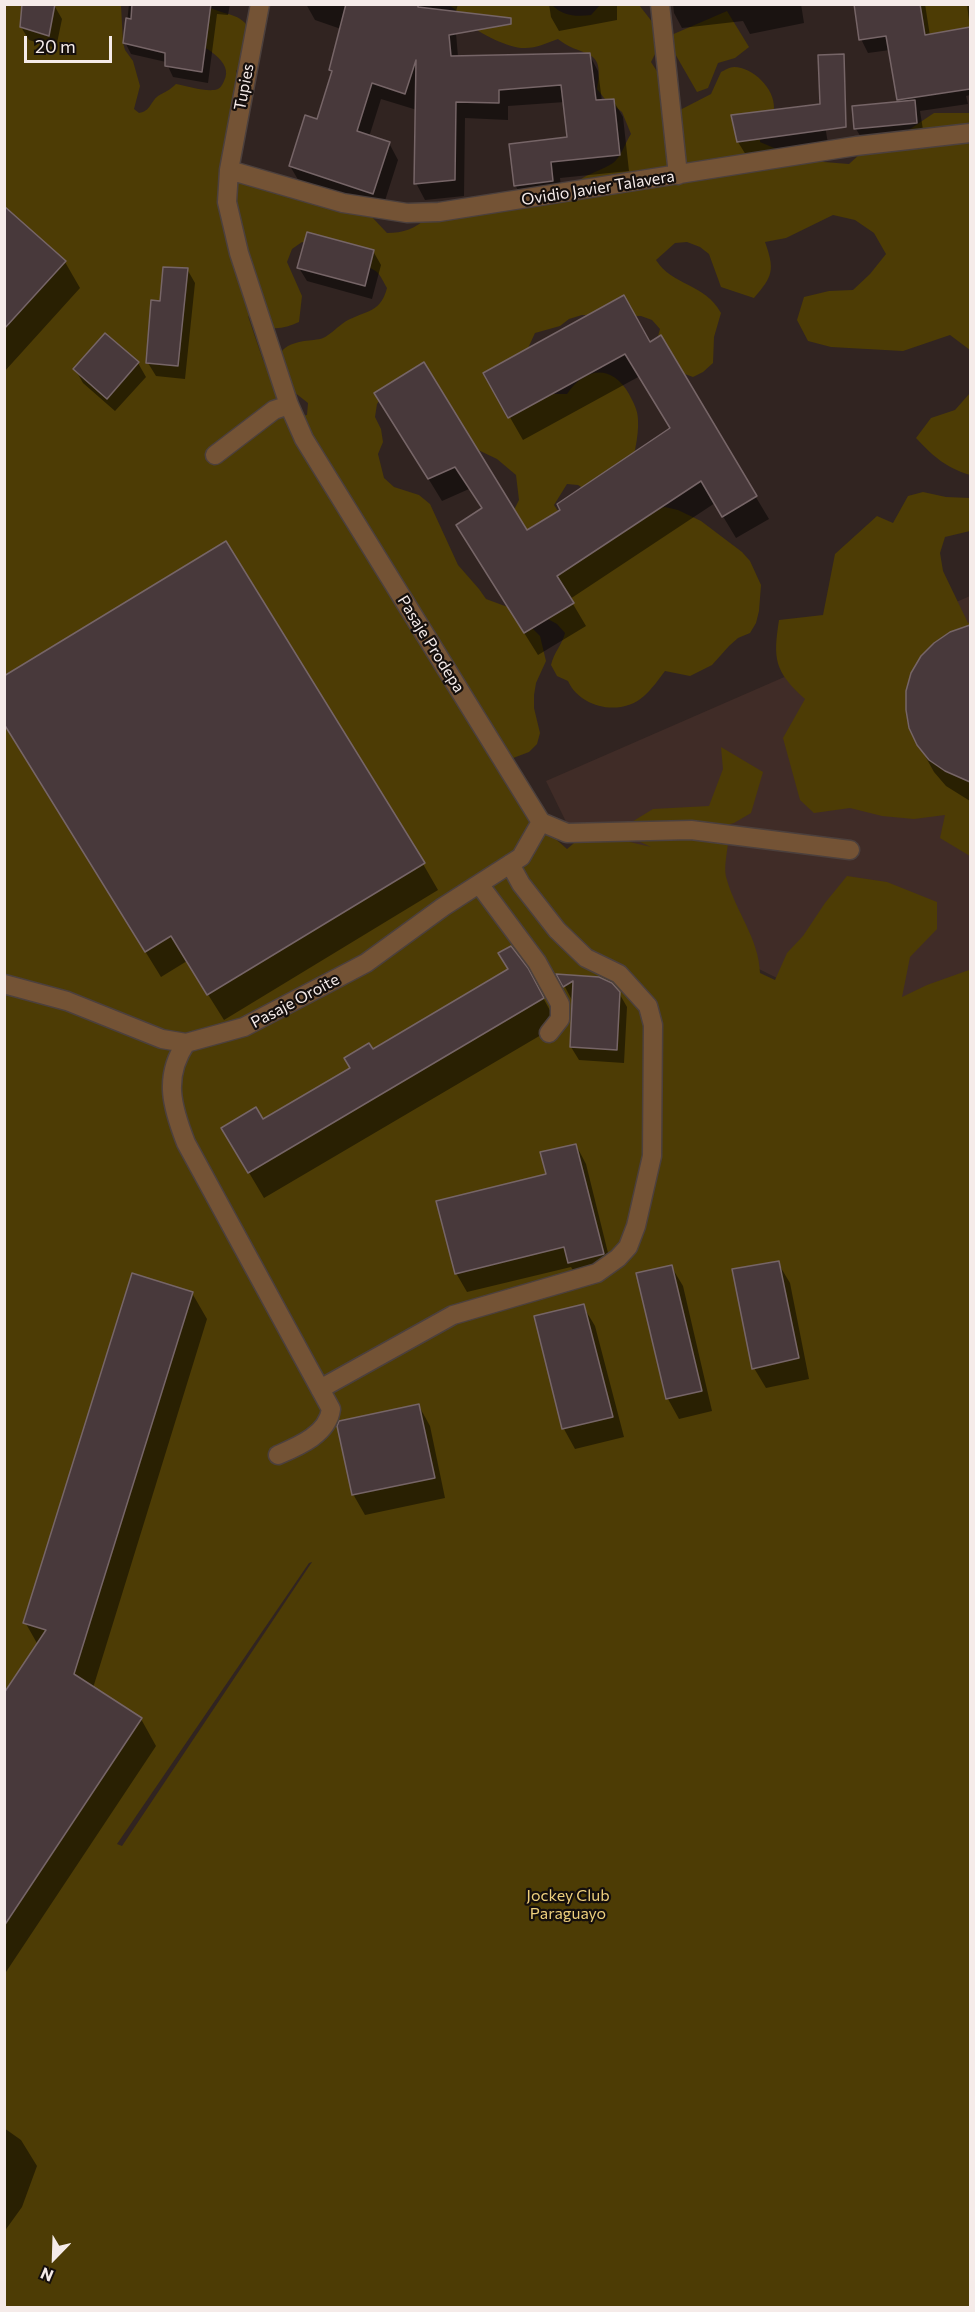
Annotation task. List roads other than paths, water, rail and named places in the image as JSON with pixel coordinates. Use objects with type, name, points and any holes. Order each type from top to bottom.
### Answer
[{"type":"street","name":"Tupies","points":[[229,170],[260,4]]},
{"type":"street","points":[[660,4],[678,175]]},
{"type":"street","name":"Ovidio Javier Talavera","points":[[229,170],[343,203],[407,213],[472,208],[856,146],[970,134]]},
{"type":"street","name":"Pasaje Prodepa","points":[[229,170],[227,202],[239,254],[289,405],[304,439],[541,822]]},
{"type":"street","points":[[215,455],[274,410],[289,405]]},
{"type":"street","points":[[541,822],[567,833],[691,830],[850,850]]},
{"type":"street","name":"Pasaje Oroite","points":[[4,984],[66,1001],[162,1039],[186,1043],[247,1026],[366,963],[443,907],[521,858],[541,822]]},
{"type":"street","points":[[320,1389],[453,1316],[597,1273],[618,1258],[628,1247],[636,1226],[652,1156],[654,1025],[648,1006],[619,974],[586,958],[557,930],[521,884],[510,864]]},
{"type":"street","points":[[479,884],[537,962],[560,1004],[560,1019],[549,1034]]},
{"type":"street","points":[[186,1043],[173,1066],[171,1089],[179,1126],[186,1143],[331,1409],[330,1418],[320,1432],[278,1455]]},
{"type":"park label","name":"Jockey Club Paraguayo","points":[[568,1905]]}]
